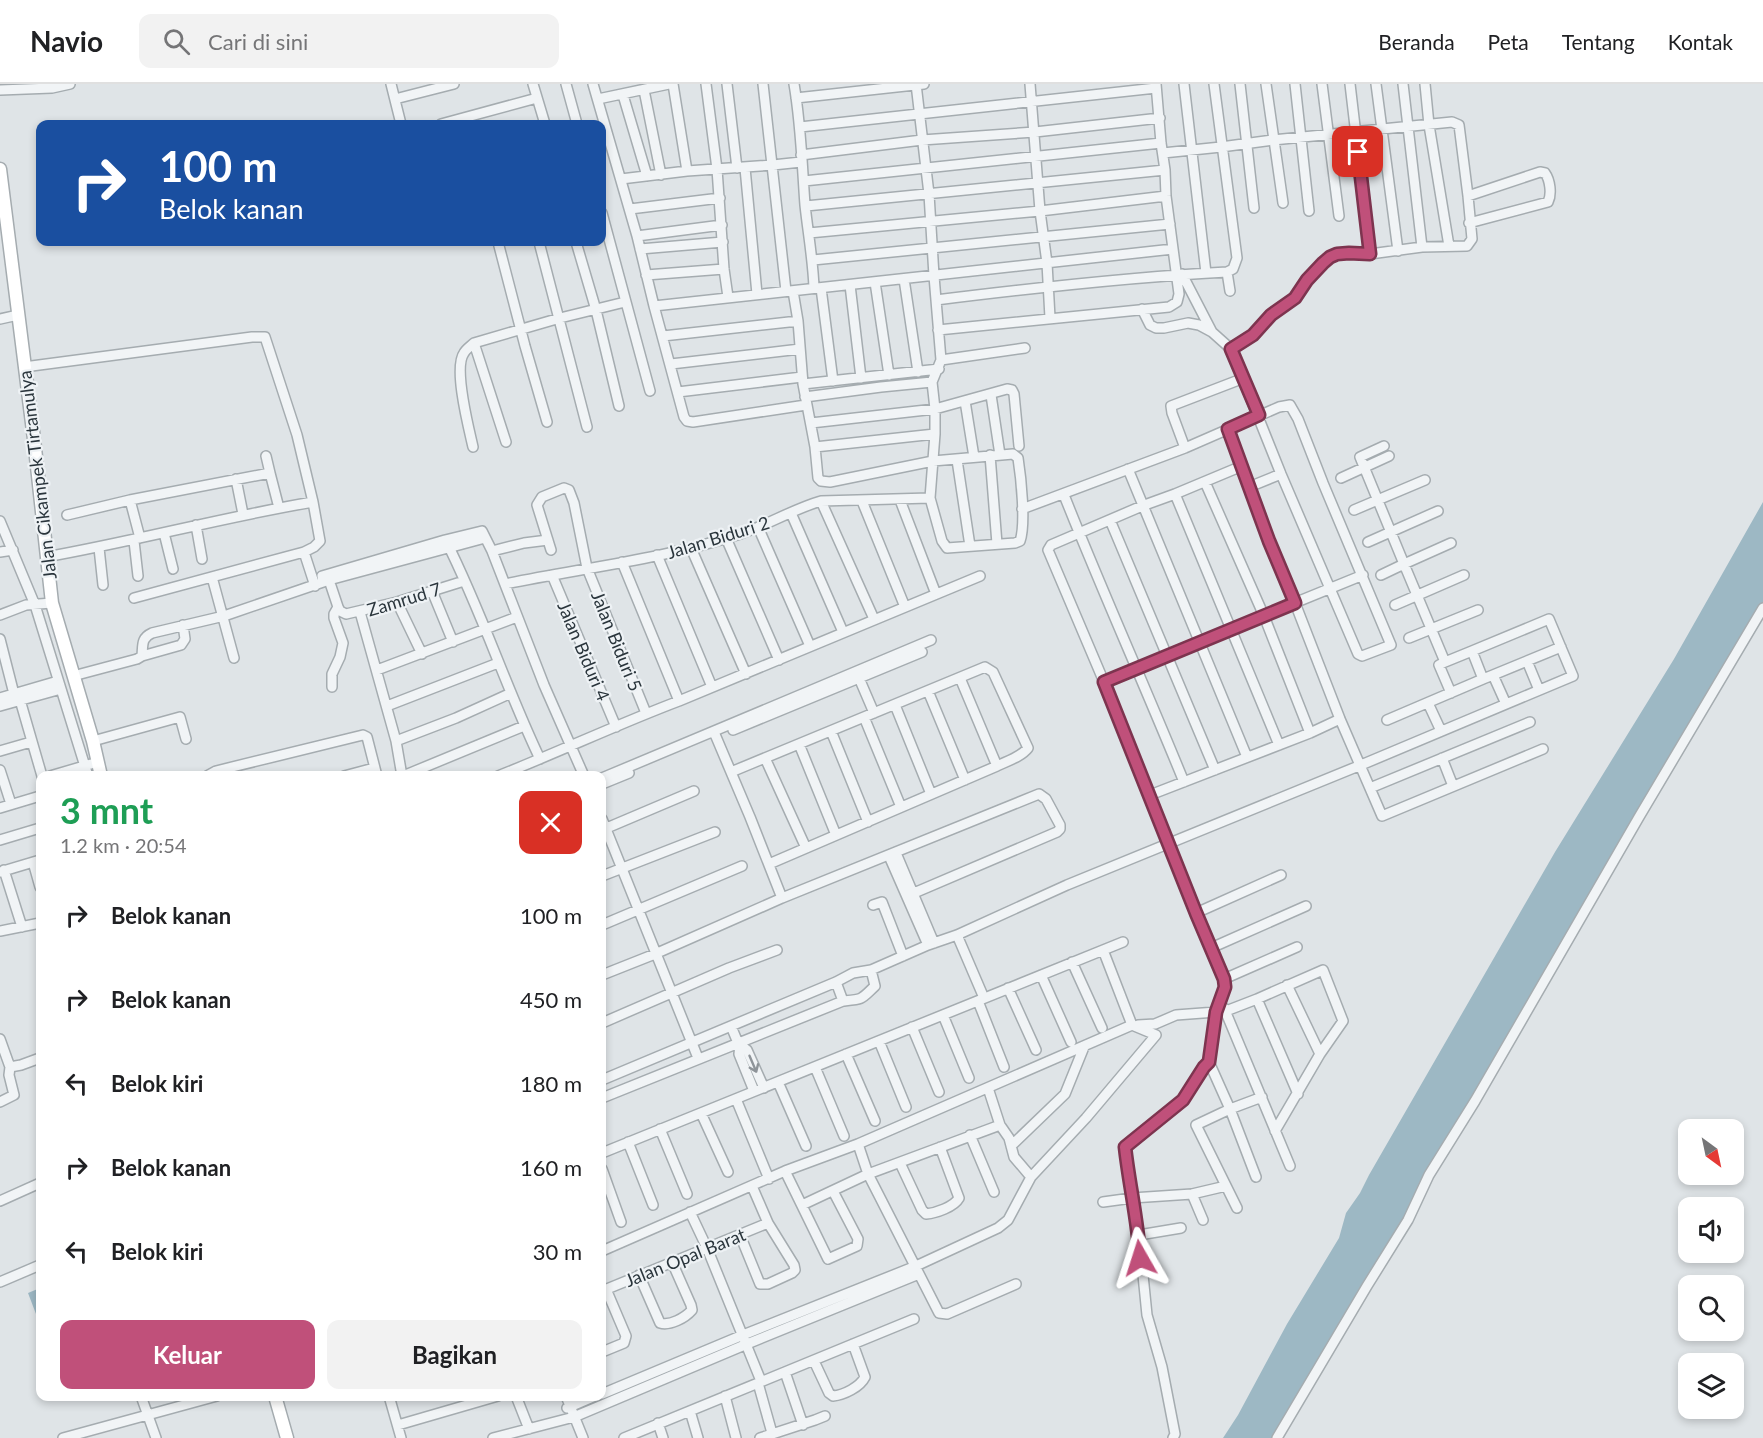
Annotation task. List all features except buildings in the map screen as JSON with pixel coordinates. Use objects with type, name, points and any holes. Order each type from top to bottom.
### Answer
[{"type":"street","points":[[0,90],[52,88],[70,84]]},
{"type":"street","points":[[391,84],[400,120]]},
{"type":"street","points":[[395,99],[454,84]]},
{"type":"street","points":[[533,84],[543,120]]},
{"type":"street","points":[[566,84],[576,120]]},
{"type":"street","points":[[593,84],[604,120]]},
{"type":"street","points":[[598,99],[671,84],[687,171]]},
{"type":"street","points":[[706,84],[720,198],[728,297]]},
{"type":"street","points":[[727,84],[758,294]]},
{"type":"street","points":[[763,84],[790,291],[798,321],[803,380],[815,447],[817,475],[821,481],[830,482],[933,461],[1013,454],[1018,458],[1022,509],[1020,541],[1015,543],[947,548],[944,545],[930,498],[933,461],[935,434],[932,382],[940,364],[929,194],[916,84]]},
{"type":"street","points":[[794,84],[809,233],[829,381],[826,394]]},
{"type":"street","points":[[796,98],[924,84]]},
{"type":"street","points":[[1030,84],[1050,318]]},
{"type":"street","points":[[1184,84],[1206,273]]},
{"type":"street","points":[[936,300],[1049,286],[1227,272],[1233,269],[1237,258],[1214,84]]},
{"type":"street","points":[[1240,84],[1254,208]]},
{"type":"street","points":[[1266,84],[1283,203]]},
{"type":"street","points":[[1295,84],[1309,211]]},
{"type":"street","points":[[1322,84],[1339,216]]},
{"type":"street","points":[[1350,84],[1370,254]]},
{"type":"street","points":[[1376,84],[1398,251]]},
{"type":"street","points":[[1403,84],[1422,247]]},
{"type":"street","points":[[1425,84],[1429,125],[1449,246]]},
{"type":"street","points":[[800,127],[1033,102],[1156,86],[1173,249],[1180,274],[1212,332]]},
{"type":"street","points":[[644,90],[661,175]]},
{"type":"street","points":[[623,95],[647,176]]},
{"type":"street","points":[[456,120],[537,98]]},
{"type":"street","points":[[621,179],[687,171],[773,165],[801,158],[921,140],[1035,132],[1160,118]]},
{"type":"street","points":[[804,181],[1036,155],[1162,148],[1193,150],[1452,122],[1458,125],[1472,240],[1467,246],[1422,247],[1370,254],[1337,254],[1330,257],[1307,280],[1295,298],[1271,315],[1253,335],[1231,349]]},
{"type":"street","points":[[606,127],[630,209],[684,417],[687,421],[693,422],[806,401],[826,394],[932,382]]},
{"type":"street","name":"Jalan Cikampek Tirtamulya","points":[[0,169],[52,603],[93,741],[90,768]]},
{"type":"street","points":[[806,206],[1165,170]]},
{"type":"street","points":[[1468,196],[1540,172],[1545,173],[1549,182],[1548,202],[1469,223]]},
{"type":"street","points":[[809,233],[1040,211],[1166,196]]},
{"type":"street","points":[[630,209],[720,198]]},
{"type":"street","points":[[813,260],[1170,224]]},
{"type":"street","points":[[637,236],[722,225]]},
{"type":"street","points":[[606,228],[650,391]]},
{"type":"street","points":[[640,249],[723,242]]},
{"type":"street","points":[[499,246],[547,422]]},
{"type":"street","points":[[540,246],[587,427]]},
{"type":"street","points":[[577,246],[596,309],[619,406]]},
{"type":"street","points":[[654,306],[1173,249]]},
{"type":"street","points":[[646,275],[724,269]]},
{"type":"street","points":[[1227,272],[1230,291]]},
{"type":"street","points":[[938,330],[1169,307],[1174,305],[1179,297],[1180,274]]},
{"type":"street","points":[[904,279],[918,372]]},
{"type":"street","points":[[875,282],[889,375]]},
{"type":"street","points":[[850,285],[861,378]]},
{"type":"street","points":[[473,447],[461,383],[464,352],[474,343],[625,302]]},
{"type":"street","points":[[1022,509],[1064,495],[1185,448],[1259,415],[1279,407],[1290,405],[1298,419],[1391,645],[1359,656],[1281,474],[1259,415],[1231,349],[1212,332],[1199,325],[1188,323],[1156,328],[1150,325],[1142,309]]},
{"type":"street","points":[[0,319],[18,315]]},
{"type":"street","points":[[663,336],[798,321]]},
{"type":"street","points":[[24,367],[266,337],[297,435],[314,502],[320,541],[304,552],[134,598]]},
{"type":"street","points":[[474,343],[506,442]]},
{"type":"street","points":[[678,392],[918,372],[940,364],[1025,348]]},
{"type":"street","points":[[671,364],[800,349]]},
{"type":"street","points":[[1185,448],[1172,413],[1172,406],[1244,378]]},
{"type":"street","points":[[811,423],[935,409],[1006,389],[1012,390],[1014,394],[1019,446]]},
{"type":"street","points":[[991,395],[997,544]]},
{"type":"street","points":[[965,401],[974,457]]},
{"type":"street","points":[[1228,429],[1269,541],[1340,719],[1382,816],[1543,750]]},
{"type":"street","points":[[815,447],[935,434]]},
{"type":"street","points":[[1384,446],[1360,457],[1445,662]]},
{"type":"street","points":[[266,456],[279,508]]},
{"type":"street","points":[[1341,478],[1389,456]]},
{"type":"street","points":[[957,459],[970,546]]},
{"type":"street","points":[[1173,1438],[1175,1434],[1162,1367],[1147,1315],[1139,1235],[1125,1147],[1183,1100],[1209,1062],[1225,987],[1224,979],[1048,550],[1051,545],[1242,466]]},
{"type":"street","points":[[1128,469],[1247,757]]},
{"type":"street","points":[[67,515],[130,500],[270,473]]},
{"type":"street","points":[[1249,487],[1281,474]]},
{"type":"street","points":[[236,479],[243,514]]},
{"type":"street","points":[[1354,510],[1425,480]]},
{"type":"street","points":[[1205,482],[1264,616],[1310,733]]},
{"type":"street","name":"Jalan Biduri 5","points":[[492,550],[524,543],[550,545],[538,509],[538,501],[555,491],[564,488],[569,490],[574,503],[587,568],[646,713]]},
{"type":"street","points":[[1175,494],[1280,745]]},
{"type":"street","points":[[1064,495],[1107,603],[1137,668],[1184,782]]},
{"type":"street","name":"Jalan Biduri 2","points":[[505,584],[691,548],[741,534],[821,501],[930,498]]},
{"type":"street","points":[[130,500],[137,539],[138,576]]},
{"type":"street","points":[[900,500],[936,594]]},
{"type":"street","points":[[821,501],[874,619]]},
{"type":"street","points":[[862,501],[905,607]]},
{"type":"street","points":[[46,557],[99,548],[243,514],[314,502]]},
{"type":"street","points":[[1368,542],[1438,511]]},
{"type":"street","points":[[791,513],[843,632]]},
{"type":"street","points":[[1110,520],[1215,770]]},
{"type":"street","points":[[0,521],[35,605],[60,685],[90,768],[75,771]]},
{"type":"street","points":[[196,525],[202,559]]},
{"type":"street","points":[[758,527],[810,646]]},
{"type":"street","points":[[164,533],[173,569]]},
{"type":"street","points":[[142,656],[143,641],[146,636],[163,629],[224,616],[447,543],[484,538],[492,550],[544,685],[582,771]]},
{"type":"street","points":[[726,538],[779,660]]},
{"type":"street","points":[[447,543],[540,759]]},
{"type":"street","points":[[1381,575],[1451,543]]},
{"type":"street","points":[[99,548],[103,585]]},
{"type":"street","points":[[691,548],[746,674]]},
{"type":"street","points":[[0,552],[13,550]]},
{"type":"street","points":[[304,552],[338,607],[334,618],[343,643],[340,657],[332,674],[332,687]]},
{"type":"street","points":[[657,555],[712,687]]},
{"type":"street","points":[[622,562],[680,701]]},
{"type":"street","name":"Jalan Biduri 4","points":[[552,574],[616,727]]},
{"type":"street","points":[[1104,682],[1363,575]]},
{"type":"street","points":[[1395,605],[1464,575]]},
{"type":"street","points":[[510,771],[980,576]]},
{"type":"street","points":[[212,577],[234,658]]},
{"type":"street","name":"Zamrud 7","points":[[338,607],[346,614],[360,612],[464,581]]},
{"type":"street","points":[[432,591],[453,642]]},
{"type":"street","points":[[397,602],[422,654]]},
{"type":"street","points":[[0,615],[18,607],[52,603]]},
{"type":"street","points":[[1276,1438],[1408,1220],[1429,1175],[1475,1101],[1763,608]]},
{"type":"street","points":[[1409,638],[1478,610]]},
{"type":"street","points":[[360,612],[387,706],[402,771]]},
{"type":"street","points":[[376,670],[517,617]]},
{"type":"street","points":[[606,1078],[853,973],[871,970],[957,935],[1067,885],[1573,676],[1549,619],[1439,665],[1451,693]]},
{"type":"street","points":[[0,698],[18,696],[60,685],[73,678],[181,645],[185,639],[183,625]]},
{"type":"street","points":[[0,639],[2,658],[18,696],[40,771]]},
{"type":"street","points":[[606,780],[885,663],[932,640]]},
{"type":"street","points":[[1387,720],[1561,646]]},
{"type":"street","points":[[1472,651],[1483,679]]},
{"type":"street","points":[[799,699],[859,678],[885,663],[922,652]]},
{"type":"street","points":[[1527,661],[1539,690]]},
{"type":"street","points":[[387,706],[498,663]]},
{"type":"street","points":[[731,772],[985,667],[993,672],[1028,748],[1019,756],[997,766],[769,864]]},
{"type":"street","points":[[1494,675],[1506,704]]},
{"type":"street","points":[[859,678],[874,713]]},
{"type":"street","points":[[960,678],[997,766]]},
{"type":"street","points":[[928,691],[965,780]]},
{"type":"street","points":[[396,741],[456,718],[511,693]]},
{"type":"street","points":[[0,706],[18,696]]},
{"type":"street","points":[[1428,702],[1441,732]]},
{"type":"street","points":[[895,705],[931,794]]},
{"type":"street","points":[[93,741],[180,717],[186,739]]},
{"type":"street","points":[[864,717],[901,807]]},
{"type":"street","points":[[1150,795],[1310,733],[1340,719]]},
{"type":"street","points":[[1370,788],[1530,722]]},
{"type":"street","points":[[415,771],[524,726]]},
{"type":"street","points":[[831,731],[868,822]]},
{"type":"street","points":[[715,734],[782,898]]},
{"type":"street","points":[[216,771],[363,735],[367,737],[375,771]]},
{"type":"street","points":[[0,752],[31,742]]},
{"type":"street","points":[[799,744],[836,836]]},
{"type":"street","points":[[765,758],[806,848]]},
{"type":"street","points":[[1442,758],[1453,786]]},
{"type":"street","points":[[0,770],[11,804]]},
{"type":"street","points":[[606,825],[694,791]]},
{"type":"street","points":[[606,973],[782,898],[1039,794],[1046,799],[1060,825],[1057,832],[914,893]]},
{"type":"street","points":[[0,808],[36,797]]},
{"type":"street","points":[[0,840],[36,829]]},
{"type":"street","points":[[606,874],[715,832]]},
{"type":"street","points":[[606,833],[698,1058]]},
{"type":"street","points":[[893,854],[914,893],[931,944]]},
{"type":"street","points":[[893,854],[931,944]]},
{"type":"street","points":[[22,927],[2,871],[36,861]]},
{"type":"street","points":[[606,923],[742,866]]},
{"type":"street","points":[[1196,913],[1281,875]]},
{"type":"street","points":[[873,905],[882,902],[903,956]]},
{"type":"street","points":[[1211,948],[1306,906]]},
{"type":"street","points":[[0,931],[36,923]]},
{"type":"street","points":[[957,935],[1004,1067]]},
{"type":"street","points":[[606,1151],[1123,942]]},
{"type":"street","points":[[1224,979],[1297,947]]},
{"type":"street","points":[[606,1021],[729,968],[777,950]]},
{"type":"street","points":[[606,1392],[918,1270],[998,1228],[1008,1220],[1031,1177],[1086,1118],[1156,1035],[1132,1025],[1103,950]]},
{"type":"street","points":[[1072,962],[1102,1028]]},
{"type":"street","points":[[606,1096],[843,1001],[858,1001],[875,986],[871,970]]},
{"type":"street","points":[[606,1249],[784,1171],[858,1144],[1132,1025],[1155,1024],[1176,1016],[1221,1009],[1257,999],[1323,970],[1343,1021],[1320,1054],[1275,1131]]},
{"type":"street","points":[[1041,975],[1071,1042]]},
{"type":"street","points":[[836,982],[843,1001]]},
{"type":"street","points":[[1287,985],[1320,1054]]},
{"type":"street","points":[[1008,988],[1036,1050]]},
{"type":"street","points":[[1257,999],[1298,1094]]},
{"type":"street","points":[[1221,1009],[1262,1097],[1290,1166]]},
{"type":"street","points":[[943,1015],[969,1078]]},
{"type":"street","points":[[730,1026],[739,1044],[747,1050],[759,1090]]},
{"type":"street","points":[[912,1027],[939,1092]]},
{"type":"street","points":[[0,1039],[10,1066],[9,1075],[14,1095],[0,1102]]},
{"type":"street","points":[[879,1041],[906,1107]]},
{"type":"street","points":[[1011,1146],[1065,1094],[1084,1047]]},
{"type":"street","points":[[846,1054],[875,1121]]},
{"type":"street","points":[[10,1066],[36,1059]]},
{"type":"street","points":[[1209,1062],[1256,1176]]},
{"type":"street","points":[[815,1067],[844,1136]]},
{"type":"street","points":[[778,1082],[806,1146]]},
{"type":"street","points":[[988,1088],[1000,1125],[1009,1138],[1014,1157],[1031,1177]]},
{"type":"street","points":[[1237,1208],[1196,1125],[1262,1097]]},
{"type":"street","points":[[736,1099],[770,1179]]},
{"type":"street","points":[[701,1113],[728,1172]]},
{"type":"street","points":[[802,1205],[868,1174],[1000,1125]]},
{"type":"street","points":[[660,1130],[687,1194]]},
{"type":"street","points":[[970,1135],[994,1192]]},
{"type":"street","points":[[628,1143],[653,1205]]},
{"type":"street","points":[[858,1144],[868,1174],[939,1313],[942,1315],[1016,1284]]},
{"type":"street","points":[[900,1163],[922,1210],[926,1214],[932,1214],[957,1203],[959,1198],[940,1147]]},
{"type":"street","points":[[784,1171],[828,1258],[857,1246],[858,1243],[833,1191]]},
{"type":"street","points":[[606,1180],[621,1222]]},
{"type":"street","points":[[0,1201],[36,1185]]},
{"type":"street","points":[[740,1235],[762,1285],[792,1274],[795,1270],[768,1223],[752,1186]]},
{"type":"street","points":[[1103,1202],[1192,1194],[1226,1186]]},
{"type":"street","points":[[1192,1194],[1203,1220]]},
{"type":"street","points":[[690,1212],[745,1339],[760,1382],[772,1433]]},
{"type":"street","name":"Jalan Opal Barat","points":[[606,1289],[768,1223]]},
{"type":"street","points":[[1139,1235],[1181,1228]]},
{"type":"street","points":[[639,1275],[661,1324],[686,1317],[692,1310],[691,1305],[672,1262]]},
{"type":"street","points":[[0,1282],[36,1267]]},
{"type":"street","points":[[606,1294],[626,1336],[624,1343],[606,1350]]},
{"type":"street","points":[[624,1438],[914,1318]]},
{"type":"street","points":[[493,1438],[572,1418],[745,1339]]},
{"type":"street","points":[[814,1360],[829,1393],[838,1396],[863,1382],[865,1377],[853,1344]]},
{"type":"street","points":[[785,1372],[803,1425]]},
{"type":"street","points":[[724,1396],[736,1438]]},
{"type":"street","points":[[143,1401],[156,1438]]},
{"type":"street","points":[[63,1438],[199,1401]]},
{"type":"street","points":[[276,1401],[287,1438]]},
{"type":"street","points":[[391,1401],[401,1438]]},
{"type":"street","points":[[399,1425],[474,1401]]},
{"type":"street","points":[[518,1401],[529,1429]]},
{"type":"street","points":[[564,1401],[583,1438]]},
{"type":"street","points":[[567,1401],[568,1408]]},
{"type":"street","points":[[568,1408],[584,1401]]},
{"type":"street","points":[[690,1411],[698,1438]]},
{"type":"street","points":[[760,1438],[825,1416]]},
{"type":"street","points":[[658,1423],[663,1438]]},
{"type":"water","points":[[1763,502],[1763,608],[1277,1438],[1223,1438],[1238,1415],[1287,1324],[1339,1238],[1346,1213],[1360,1193],[1555,852],[1674,659]]},
{"type":"water","points":[[36,1290],[36,1314],[28,1293]]},
{"type":"route","points":[[1140,1258],[1139,1235],[1125,1147],[1183,1100],[1209,1062],[1216,1012],[1225,987],[1224,979],[1104,682],[1295,603],[1269,541],[1228,429],[1259,415],[1231,349],[1253,335],[1271,315],[1295,298],[1307,280],[1330,257],[1349,253],[1370,254],[1358,152]]}]
